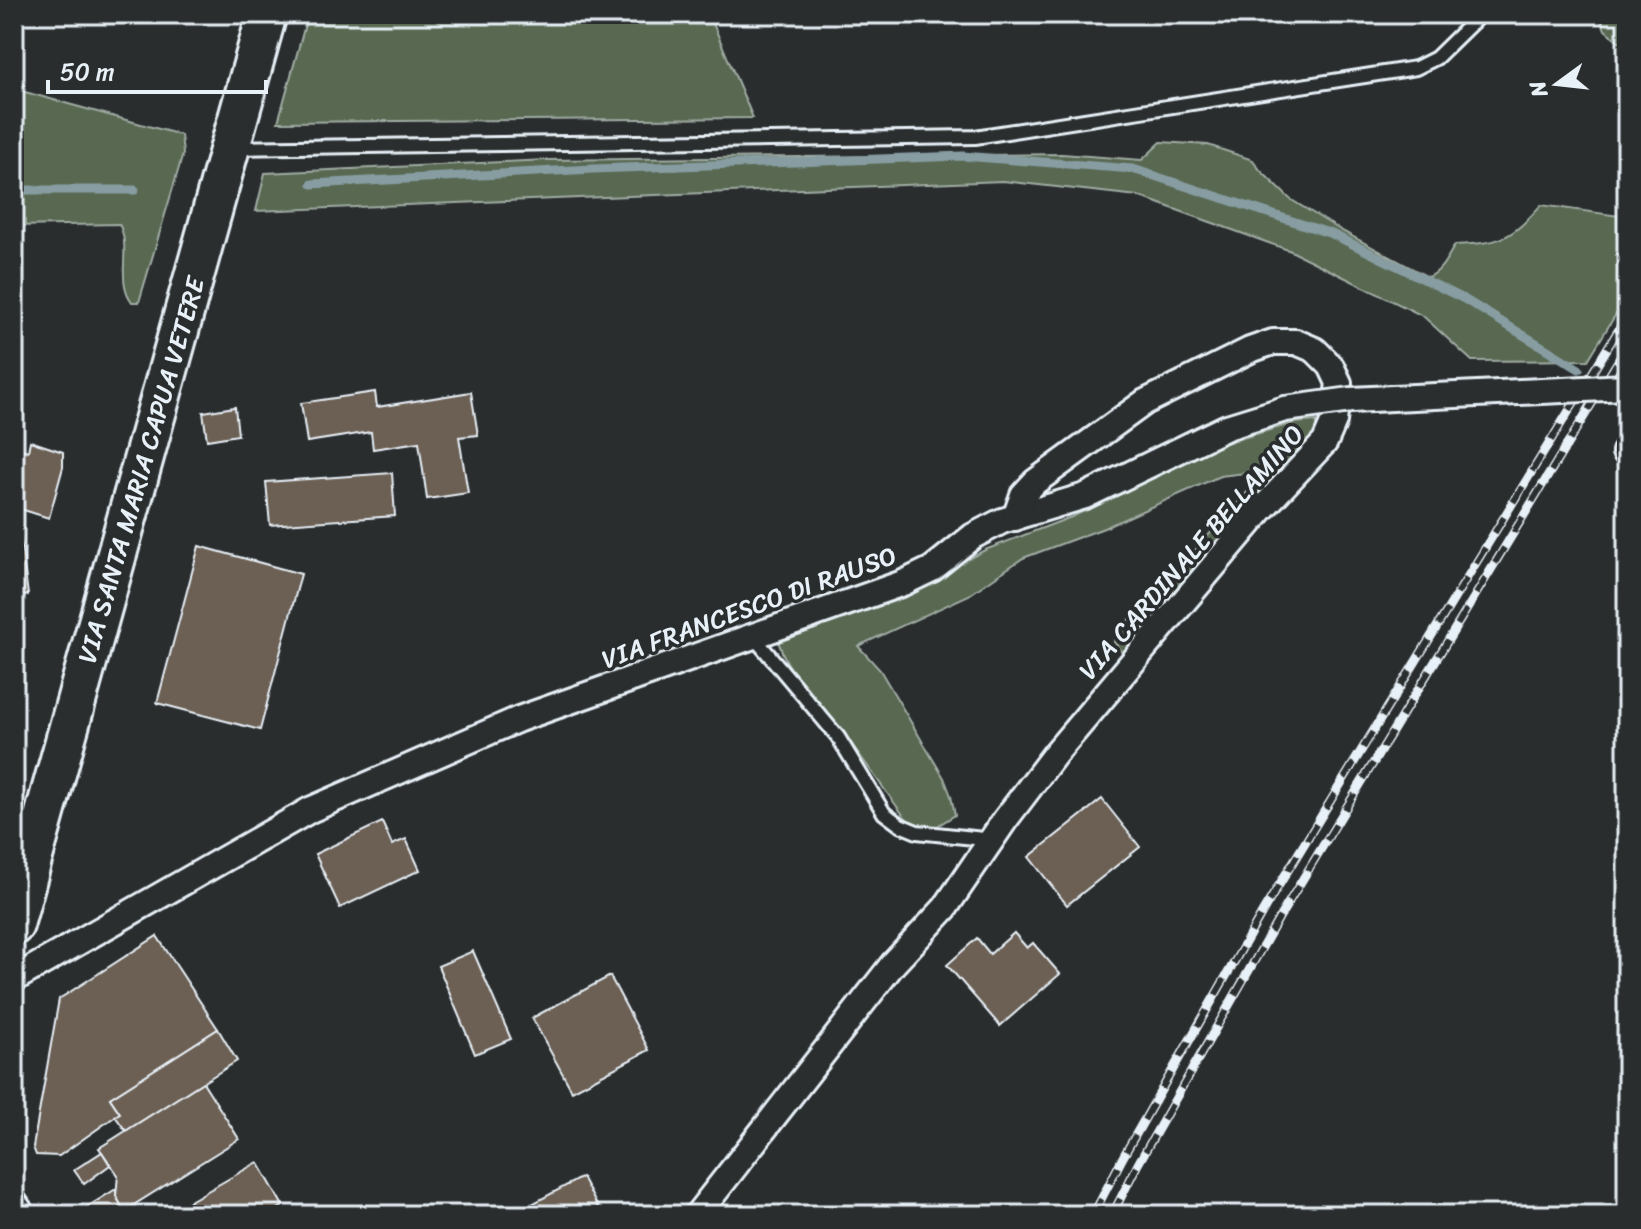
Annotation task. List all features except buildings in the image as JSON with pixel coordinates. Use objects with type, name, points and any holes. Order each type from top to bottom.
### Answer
[{"type":"main road","name":"VIA SANTA MARIA CAPUA VETERE","points":[[14,925],[267,14]]},
{"type":"street","name":"VIA CARDINALE BELLAMINO","points":[[697,1215],[893,964],[945,908],[1055,754],[1278,491],[1325,442],[1334,421],[1339,383],[1331,366],[1315,350],[1296,342],[1273,342],[1250,350],[1145,402],[1035,482],[1023,495],[1015,518]]},
{"type":"street","name":"VIA FRANCESCO DI RAUSO","points":[[14,979],[310,810],[519,719],[903,583],[932,569],[973,536],[1002,521],[1085,496],[1227,427],[1285,409],[1351,400],[1627,387]]},
{"type":"street","points":[[14,1202],[23,1215]]},
{"type":"lane","points":[[230,148],[975,137],[1416,68],[1436,58],[1481,14]]},
{"type":"lane","points":[[753,636],[838,737],[884,813],[900,825],[917,832],[993,840]]},
{"type":"green space","points":[[308,14],[709,14],[753,118],[278,122]]},
{"type":"green space","points":[[1599,14],[1627,14],[1627,48],[1605,30]]},
{"type":"green space","points":[[14,89],[181,135],[183,154],[139,302],[132,302],[127,293],[123,233],[119,224],[14,226]]},
{"type":"green space","points":[[1161,142],[1208,145],[1253,160],[1290,199],[1428,277],[1440,268],[1455,245],[1483,243],[1504,237],[1521,226],[1541,205],[1627,217],[1627,296],[1588,360],[1472,361],[1423,316],[1291,251],[1138,196],[1003,181],[256,211],[265,173],[547,160],[1062,154],[1142,160]]},
{"type":"green space","points":[[1316,421],[1316,435],[1126,658],[1114,642],[1116,633],[1251,488],[1252,476],[1245,473],[1220,476],[1104,528],[1023,558],[969,595],[858,646],[880,670],[944,778],[955,815],[934,828],[912,824],[904,816],[842,731],[794,674],[781,649],[777,635],[930,579],[985,550],[1074,516],[1222,444],[1294,423]]},
{"type":"waterway","points":[[312,184],[593,169],[963,156],[1133,169],[1332,234],[1464,299],[1579,369]]},
{"type":"waterway","points":[[14,190],[135,190]]},
{"type":"railway","points":[[1093,1215],[1265,908],[1627,316]]},
{"type":"railway","points":[[1112,1215],[1279,918],[1627,346]]}]
